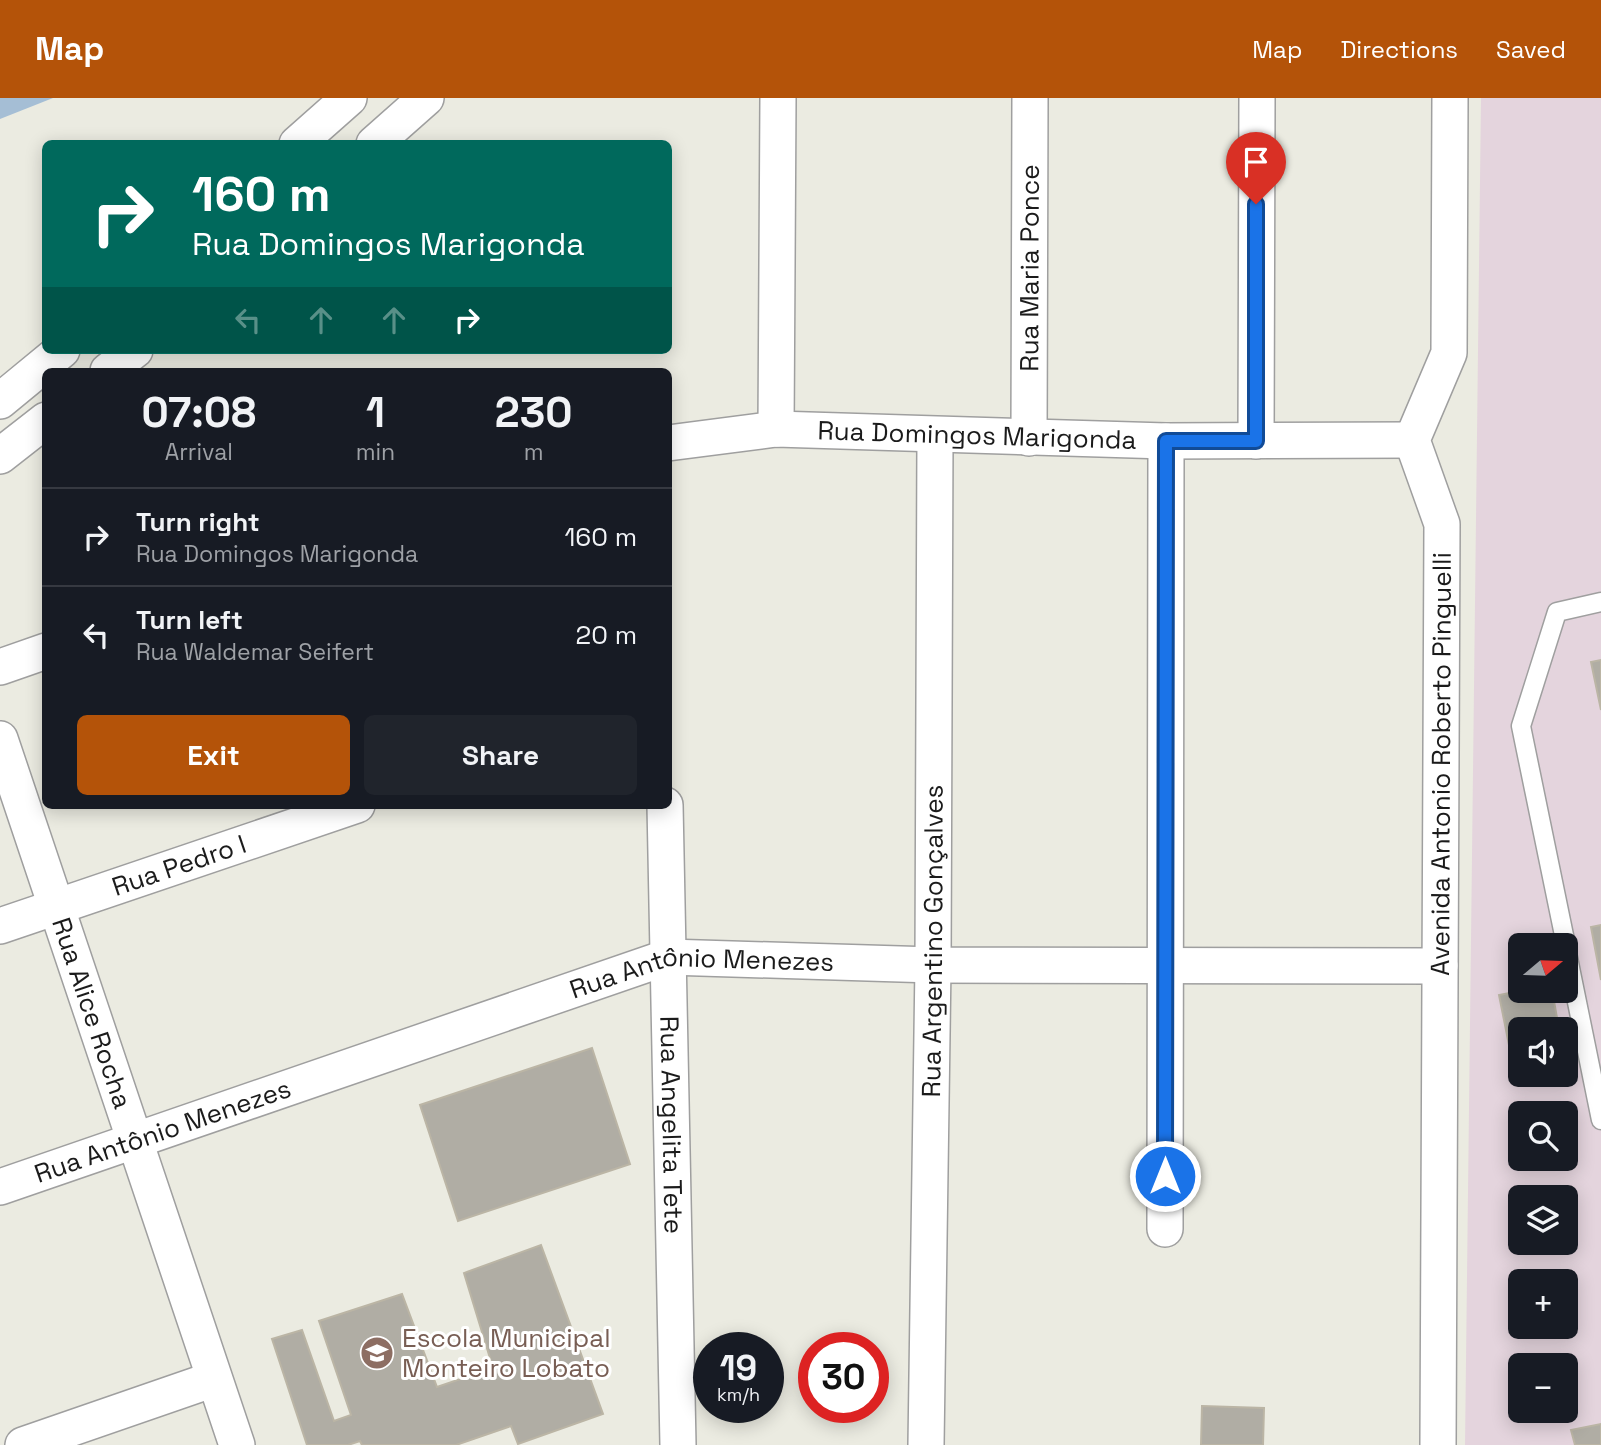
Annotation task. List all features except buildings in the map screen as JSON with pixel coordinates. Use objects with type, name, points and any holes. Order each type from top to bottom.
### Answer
[{"type":"street","points":[[302,140],[349,98]]},
{"type":"street","points":[[379,140],[426,98]]},
{"type":"street","points":[[776,429],[778,98]]},
{"type":"street","name":"Rua Maria Ponce","points":[[1029,438],[1030,98]]},
{"type":"street","points":[[1256,98],[1256,441]]},
{"type":"street","points":[[1412,440],[1449,353],[1450,98]]},
{"type":"street","points":[[0,401],[57,354]]},
{"type":"street","points":[[112,368],[130,354]]},
{"type":"street","points":[[0,456],[42,424]]},
{"type":"street","name":"Rua Domingos Marigonda","points":[[672,442],[776,429],[934,436],[1166,441],[1412,440]]},
{"type":"street","name":"Rua Argentino Gonçalves","points":[[926,1445],[933,965],[934,436]]},
{"type":"street","name":"Avenida Antonio Roberto Pinguelli","points":[[1412,440],[1442,524],[1438,1445]]},
{"type":"street","points":[[1165,1229],[1166,441]]},
{"type":"street","points":[[0,667],[42,653]]},
{"type":"street","name":"Rua Alice Rocha","points":[[0,738],[236,1445]]},
{"type":"street","name":"Rua Pedro I","points":[[0,926],[345,809]]},
{"type":"street","name":"Rua Angelita Tete","points":[[665,809],[678,1445]]},
{"type":"street","name":"Rua Antônio Menezes","points":[[0,1187],[668,957],[933,965],[1440,966]]},
{"type":"street","points":[[23,1445],[214,1379]]},
{"type":"lane","points":[[1563,933],[1521,726],[1557,611],[1601,602]]},
{"type":"lane","points":[[1577,1003],[1601,1120]]},
{"type":"shaded area","points":[[1481,98],[1601,98],[1601,1445],[1465,1445]]},
{"type":"water","points":[[0,98],[53,98],[0,119]]},
{"type":"place","name":"Escola Municipal Monteiro Lobato","points":[[377,1353]]},
{"type":"route","points":[[1165,1176],[1166,441],[1256,441],[1256,204]]}]
